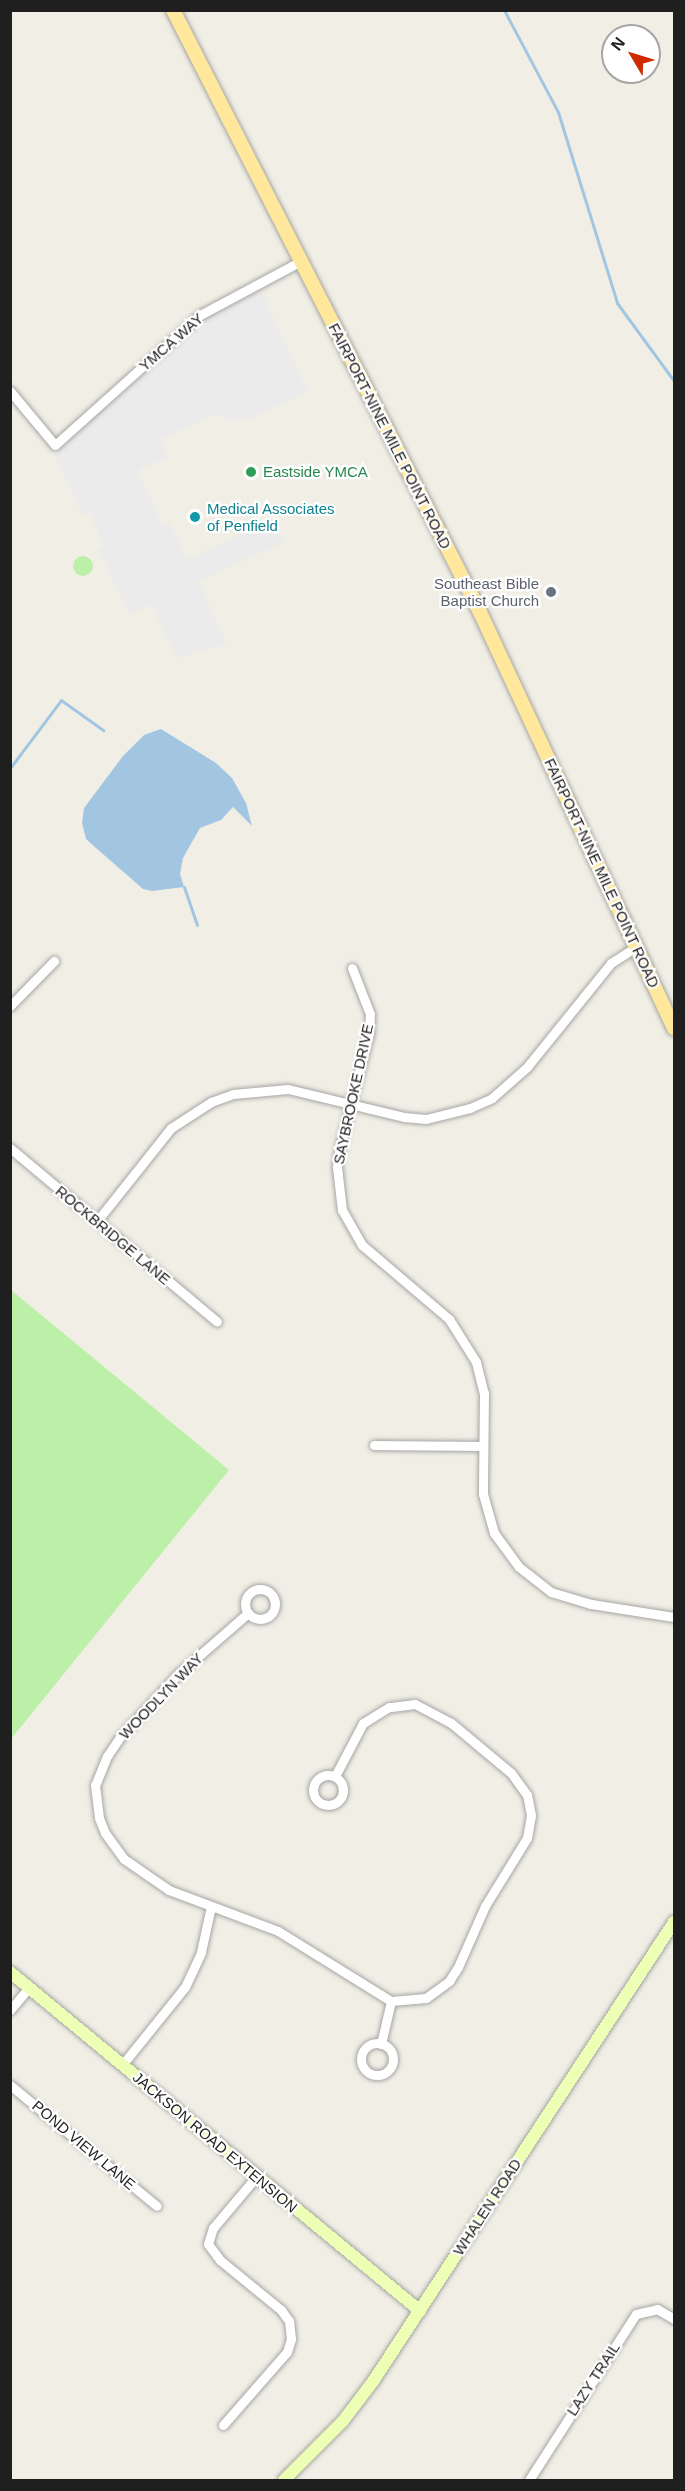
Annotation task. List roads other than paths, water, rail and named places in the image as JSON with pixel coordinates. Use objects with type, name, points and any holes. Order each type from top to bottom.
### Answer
[{"type":"main road","name":"FAIRPORT-NINE MILE POINT ROAD","points":[[173,10],[478,608],[675,1029]]},
{"type":"street","name":"YMCA WAY","points":[[10,391],[55,444],[200,315],[301,261]]},
{"type":"street","points":[[97,1221],[171,1128],[211,1102],[257,1089],[288,1089],[404,1117],[426,1119],[470,1108],[492,1098],[527,1067],[611,963],[636,947]]},
{"type":"street","points":[[10,1006],[54,961]]},
{"type":"street","name":"SAYBROOKE DRIVE","points":[[352,968],[370,1014],[369,1033],[337,1167],[342,1210],[362,1245],[443,1314],[469,1348],[483,1385],[482,1446],[488,1514],[494,1533],[519,1567],[551,1592],[572,1600],[675,1617]]},
{"type":"street","name":"ROCKBRIDGE LANE","points":[[10,1148],[217,1322]]},
{"type":"street","points":[[374,1444],[482,1446]]},
{"type":"street","name":"WOODLYN WAY","points":[[248,1613],[148,1704],[107,1756],[95,1785],[99,1818],[124,1859],[169,1890],[251,1919],[306,1946],[391,2001]]},
{"type":"street","points":[[335,1776],[363,1724],[389,1707],[415,1704],[446,1719],[511,1773],[522,1786],[529,1805],[527,1838],[485,1906],[449,1981],[426,1998],[391,2001],[381,2044]]},
{"type":"street","points":[[122,2065],[185,1987],[201,1952],[211,1906]]},
{"type":"street","name":"WHALEN ROAD","points":[[284,2481],[356,2405],[674,1925]]},
{"type":"street","name":"JACKSON ROAD EXTENSION","points":[[10,1972],[420,2311]]},
{"type":"street","points":[[10,2010],[29,1987]]},
{"type":"street","name":"POND VIEW LANE","points":[[10,2085],[157,2206]]},
{"type":"street","points":[[223,2425],[281,2359],[291,2339],[289,2321],[281,2310],[220,2260],[208,2244],[213,2228],[256,2177]]},
{"type":"street","name":"LAZY TRAIL","points":[[529,2481],[631,2320],[650,2308],[675,2319]]},
{"type":"water","points":[[161,729],[216,763],[232,778],[246,803],[252,826],[233,807],[221,820],[200,828],[183,858],[180,874],[184,887],[152,891],[143,889],[86,839],[82,823],[84,808],[123,756],[144,735]]},
{"type":"waterway","points":[[504,10],[558,112],[617,303],[674,381]]},
{"type":"waterway","points":[[10,768],[61,700],[103,730]]},
{"type":"waterway","points":[[184,887],[197,925]]},
{"type":"place","name":"Eastside YMCA","points":[[251,472]]},
{"type":"place","name":"Medical Associates of Penfield","points":[[195,517]]},
{"type":"place","name":"Southeast Bible Baptist Church","points":[[551,592]]}]
